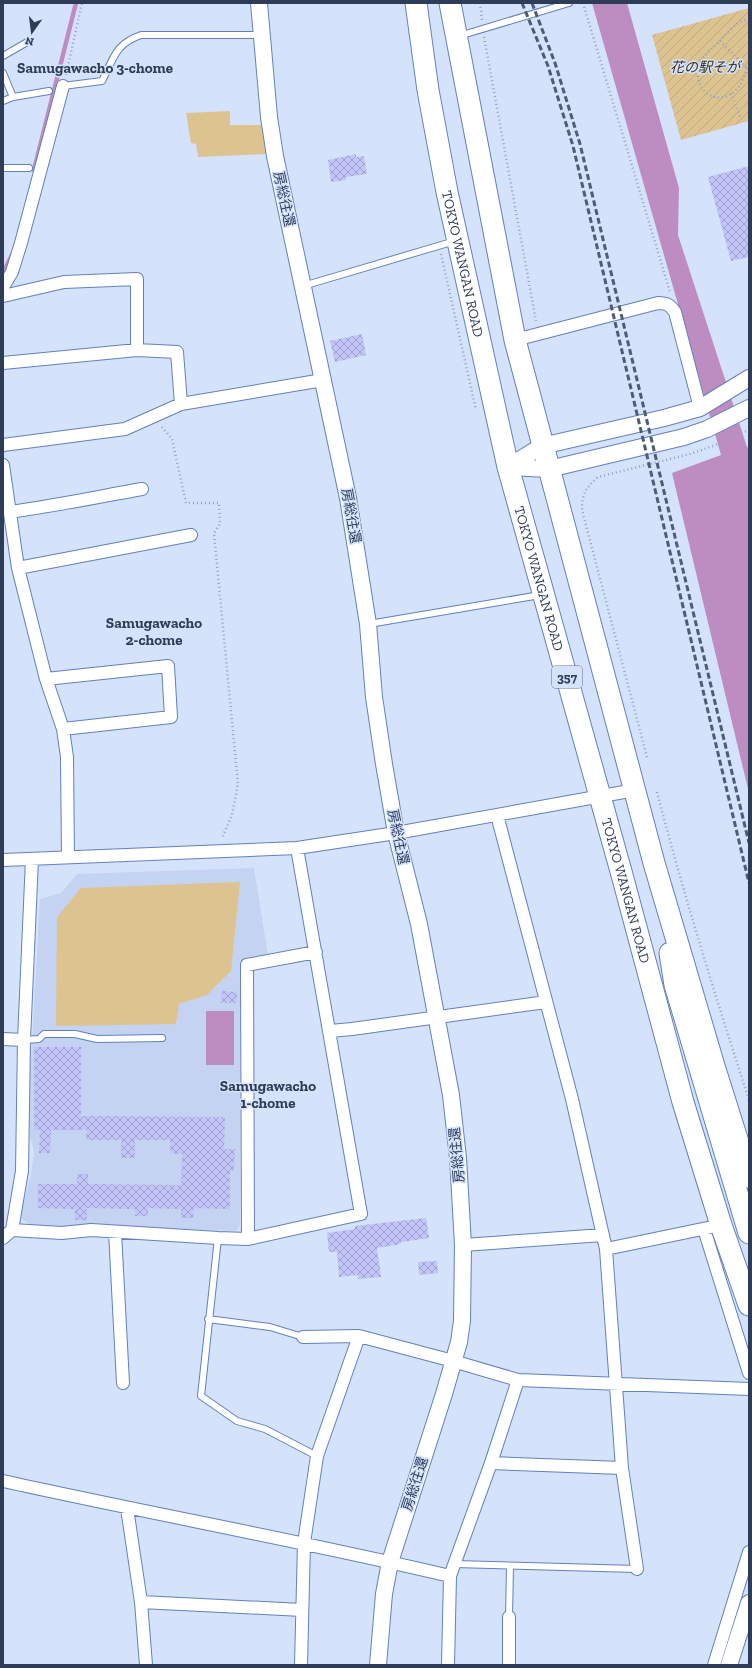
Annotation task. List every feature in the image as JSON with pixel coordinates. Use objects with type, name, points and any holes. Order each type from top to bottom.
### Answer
[{"type":"highway","name":"TOKYO WANGAN ROAD","points":[[416,3],[428,90],[457,240],[508,467],[600,796],[682,1102],[713,1227],[749,1305]]},
{"type":"highway","name":"357","points":[[450,3],[515,340],[654,863],[714,1066],[749,1177]]},
{"type":"highway","points":[[654,863],[675,985],[749,1233]]},
{"type":"street","name":"房総往還","points":[[259,3],[261,35],[275,156],[348,498],[368,624],[374,697],[396,833],[419,924],[437,1017],[451,1095],[458,1158],[463,1245],[462,1321],[459,1342],[444,1394],[390,1562],[384,1594],[378,1665]]},
{"type":"street","points":[[3,286],[12,272],[21,243],[63,86]]},
{"type":"street","points":[[3,296],[64,282],[137,279],[137,350]]},
{"type":"street","points":[[515,340],[658,303],[666,303],[671,306],[674,312],[700,408]]},
{"type":"street","points":[[3,363],[137,350],[177,352],[181,404]]},
{"type":"street","points":[[508,467],[542,446],[664,418],[700,408],[749,378]]},
{"type":"street","points":[[3,445],[125,429],[181,404],[323,380]]},
{"type":"street","points":[[508,467],[549,469],[684,437],[707,429],[746,410]]},
{"type":"street","points":[[3,466],[18,568],[46,679],[63,729],[67,757],[68,857]]},
{"type":"street","points":[[9,512],[56,506],[69,502],[142,489]]},
{"type":"street","points":[[18,568],[191,535]]},
{"type":"street","points":[[46,679],[168,666],[172,717],[63,729]]},
{"type":"street","points":[[3,860],[297,848],[396,833],[635,790]]},
{"type":"street","points":[[497,815],[572,1099],[606,1249],[622,1468],[637,1569]]},
{"type":"street","points":[[32,859],[24,1040],[22,1172],[8,1234],[62,1233],[91,1230],[248,1239],[361,1214],[297,848]]},
{"type":"street","points":[[248,1239],[247,965],[316,952]]},
{"type":"street","points":[[330,1031],[546,1002]]},
{"type":"street","points":[[3,1039],[24,1040]]},
{"type":"street","points":[[606,1249],[713,1227],[749,1373]]},
{"type":"street","points":[[115,1232],[123,1383]]},
{"type":"street","points":[[463,1245],[603,1235]]},
{"type":"street","points":[[301,1665],[304,1543],[318,1456],[359,1336]]},
{"type":"street","points":[[303,1337],[359,1336],[518,1380],[749,1388]]},
{"type":"street","points":[[448,1665],[452,1570],[491,1463],[518,1380]]},
{"type":"street","points":[[491,1463],[622,1468]]},
{"type":"street","points":[[3,1481],[390,1562],[452,1570]]},
{"type":"street","points":[[127,1508],[141,1602],[146,1665]]},
{"type":"street","points":[[714,1665],[749,1552]]},
{"type":"street","points":[[141,1602],[302,1610]]},
{"type":"street","points":[[729,1665],[749,1603]]},
{"type":"street","points":[[509,1617],[509,1665]]},
{"type":"lane","points":[[457,37],[569,3]]},
{"type":"lane","points":[[63,86],[102,81],[120,46],[129,39],[141,35],[261,35]]},
{"type":"lane","points":[[3,56],[29,41]]},
{"type":"lane","points":[[3,73],[12,97]]},
{"type":"lane","points":[[3,101],[12,97],[49,90]]},
{"type":"lane","points":[[3,168],[29,168]]},
{"type":"lane","points":[[302,286],[457,240]]},
{"type":"lane","points":[[368,624],[543,595]]},
{"type":"lane","points":[[24,1040],[39,1039],[44,1034],[75,1034],[97,1039],[162,1038]]},
{"type":"lane","points":[[218,1238],[208,1319],[201,1396],[237,1421],[265,1429],[318,1456]]},
{"type":"lane","points":[[208,1319],[270,1327],[303,1337]]},
{"type":"lane","points":[[452,1570],[510,1566],[637,1569]]},
{"type":"lane","points":[[509,1617],[510,1566]]},
{"type":"path","points":[[63,86],[82,3]]},
{"type":"path","points":[[583,3],[670,292]]},
{"type":"path","points":[[720,40],[748,68],[736,91],[716,97],[708,95],[702,89],[698,80],[697,72],[700,62],[720,40],[733,27],[749,18]]},
{"type":"path","points":[[484,36],[536,324]]},
{"type":"path","points":[[731,93],[741,119]]},
{"type":"path","points":[[143,420],[156,423],[165,429],[172,439],[186,503],[219,503],[220,524],[214,533],[238,784],[232,815],[220,841],[211,851]]},
{"type":"path","points":[[647,757],[582,510],[582,498],[589,485],[598,476],[690,454],[713,446],[749,430]]},
{"type":"path","points":[[657,792],[678,873],[705,964],[749,1100]]},
{"type":"path","points":[[748,1665],[749,1660]]},
{"type":"shaded area","points":[[592,3],[627,3],[679,188],[678,235],[747,447],[749,448],[749,793],[672,473],[721,455]]},
{"type":"shaded area","points":[[254,868],[268,956],[240,961],[240,1225],[236,1231],[85,1225],[62,1228],[31,1226],[20,1217],[31,1174],[34,1152],[30,1136],[29,1094],[40,899],[61,893],[77,874]]},
{"type":"shaded area","points":[[206,1011],[234,1011],[234,1065],[206,1065]]},
{"type":"green space","name":"花の駅そが","points":[[749,8],[749,121],[681,140],[652,35]]},
{"type":"green space","points":[[230,111],[230,125],[262,125],[266,154],[198,157],[196,144],[191,143],[186,113]]},
{"type":"green space","points":[[240,882],[231,971],[207,995],[179,1004],[176,1024],[56,1026],[57,917],[81,888]]},
{"type":"building","points":[[356,154],[356,157],[364,156],[367,174],[346,177],[346,180],[331,182],[328,160]]},
{"type":"building","points":[[749,166],[749,257],[731,261],[708,177]]},
{"type":"building","points":[[362,334],[366,355],[335,362],[330,341]]},
{"type":"building","points":[[222,991],[237,992],[236,1003],[221,1003]]},
{"type":"building","points":[[34,1047],[81,1047],[81,1116],[225,1117],[224,1149],[235,1149],[234,1171],[230,1170],[230,1209],[194,1208],[193,1218],[181,1218],[181,1209],[148,1208],[148,1216],[135,1216],[135,1209],[87,1208],[87,1220],[75,1220],[75,1209],[38,1208],[38,1184],[77,1184],[77,1174],[88,1174],[88,1184],[181,1185],[182,1154],[170,1154],[170,1140],[135,1140],[135,1158],[121,1158],[121,1140],[86,1140],[86,1130],[51,1130],[50,1153],[39,1153],[40,1130],[34,1130]]},
{"type":"building","points":[[426,1218],[429,1238],[401,1242],[401,1244],[377,1248],[381,1277],[358,1279],[358,1275],[339,1277],[337,1252],[329,1252],[327,1233],[355,1229],[355,1226]]},
{"type":"building","points":[[437,1261],[438,1273],[419,1275],[418,1262]]},
{"type":"waterway","points":[[34,170],[76,3]]},
{"type":"waterway","points":[[3,273],[12,255]]},
{"type":"railway","points":[[522,3],[548,66],[573,146],[749,883]]},
{"type":"railway","points":[[532,3],[555,63],[580,144],[749,843]]},
{"type":"district","name":"Samugawacho 3-chome","points":[[95,68]]},
{"type":"district","name":"Samugawacho 2-chome","points":[[154,632]]},
{"type":"district","name":"Samugawacho 1-chome","points":[[268,1094]]}]
